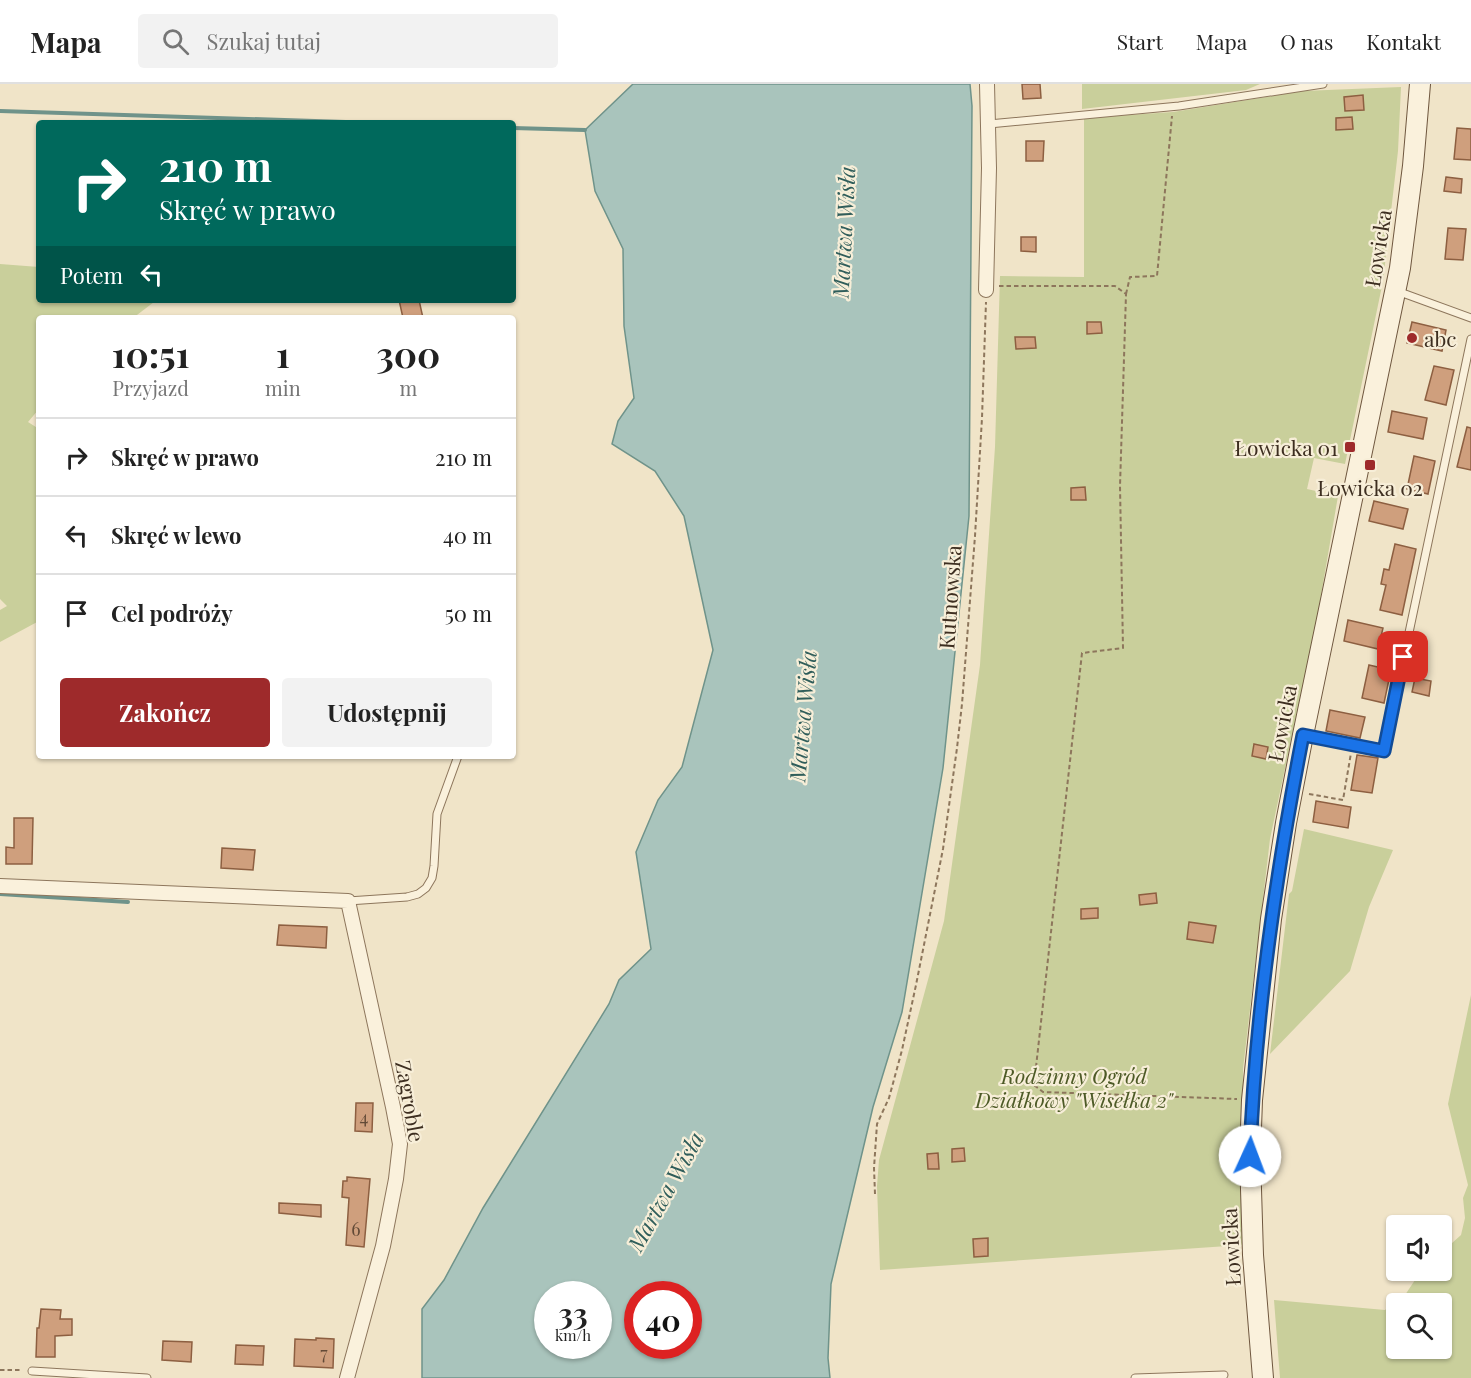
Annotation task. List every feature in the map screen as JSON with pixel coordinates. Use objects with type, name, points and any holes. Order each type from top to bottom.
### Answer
[{"type":"street","points":[[986,290],[989,168],[987,84]]},
{"type":"street","name":"Łowicka","points":[[1263,1378],[1253,1255],[1250,1156],[1252,1100],[1271,919],[1303,735],[1403,249],[1419,84]]},
{"type":"street","points":[[0,886],[348,901]]},
{"type":"street","name":"Zagroble","points":[[347,1378],[383,1246],[396,1179],[400,1144],[348,901]]},
{"type":"lane","points":[[989,124],[1173,107],[1323,84]]},
{"type":"lane","points":[[1395,291],[1471,318]]},
{"type":"lane","points":[[1303,735],[1384,751],[1471,339]]},
{"type":"lane","points":[[348,901],[407,897],[418,894],[426,888],[432,878],[434,866],[437,814],[457,759]]},
{"type":"lane","points":[[32,1371],[147,1378]]},
{"type":"lane","points":[[1135,1378],[1224,1375]]},
{"type":"path","points":[[1173,107],[1157,276],[1130,276],[1126,294],[1120,486],[1123,648],[1082,653],[1034,1085],[1043,1092],[1252,1100]]},
{"type":"path","points":[[1001,286],[1115,286],[1126,294]]},
{"type":"path","name":"Kutnowska","points":[[875,1194],[877,1124],[886,1107],[902,1050],[943,849],[962,704],[982,418],[986,290]]},
{"type":"path","points":[[1299,792],[1343,800],[1353,745]]},
{"type":"path","points":[[0,1370],[32,1371]]},
{"type":"green space","points":[[1082,84],[1260,84],[1246,90],[1082,109]]},
{"type":"green space","name":"Rodzinny Ogród Działkowy \"Wisełka 2\"","points":[[1401,87],[1398,151],[1383,281],[1345,464],[1314,458],[1307,489],[1338,496],[1318,613],[1270,839],[1243,1069],[1242,1245],[880,1270],[877,1186],[879,1160],[944,921],[980,665],[995,447],[1000,276],[1084,277],[1084,118],[1173,112],[1303,91]]},
{"type":"green space","points":[[0,264],[36,267],[36,303],[153,303],[137,315],[36,315],[36,413],[28,422],[36,427],[36,623],[0,642],[0,610],[7,606],[0,599]]},
{"type":"green space","points":[[1304,829],[1393,850],[1369,907],[1350,971],[1270,1054],[1289,894],[1292,891]]},
{"type":"green space","points":[[1471,995],[1471,1378],[1280,1378],[1274,1300],[1386,1309],[1386,1359],[1452,1359],[1452,1293],[1406,1293],[1414,1281],[1452,1281],[1452,1243],[1461,1235],[1465,1218],[1463,1198],[1468,1185],[1448,1104]]},
{"type":"water","name":"Martwa Wisła","points":[[633,84],[970,84],[972,106],[969,516],[943,768],[902,1012],[873,1107],[831,1284],[828,1358],[830,1378],[422,1378],[422,1309],[444,1280],[483,1208],[609,1004],[619,980],[651,949],[636,852],[658,800],[682,767],[713,650],[684,516],[655,471],[612,444],[618,421],[634,398],[624,326],[623,249],[595,191],[585,130]]},
{"type":"building","points":[[1022,84],[1040,84],[1041,98],[1023,99]]},
{"type":"building","points":[[1363,95],[1364,110],[1345,111],[1344,97]]},
{"type":"building","points":[[1352,117],[1353,129],[1336,130],[1336,118]]},
{"type":"building","points":[[1457,128],[1471,129],[1471,160],[1454,159]]},
{"type":"building","points":[[1026,141],[1044,141],[1043,161],[1026,161]]},
{"type":"building","points":[[1446,177],[1462,179],[1461,193],[1444,191]]},
{"type":"building","points":[[1448,228],[1466,229],[1463,260],[1445,259]]},
{"type":"building","points":[[1021,237],[1036,237],[1036,252],[1021,251]]},
{"type":"building","points":[[400,303],[420,303],[422,315],[402,315]]},
{"type":"building","points":[[1087,322],[1101,322],[1102,333],[1087,334]]},
{"type":"building","points":[[1412,322],[1446,330],[1442,351],[1407,343]]},
{"type":"building","points":[[1015,337],[1035,337],[1036,348],[1016,349]]},
{"type":"building","points":[[1434,366],[1454,370],[1446,405],[1425,400]]},
{"type":"building","points":[[1392,411],[1427,418],[1423,439],[1388,432]]},
{"type":"building","points":[[1467,427],[1471,428],[1471,470],[1457,467]]},
{"type":"building","points":[[1414,456],[1435,461],[1428,494],[1407,489]]},
{"type":"building","points":[[1085,487],[1086,500],[1071,500],[1071,488]]},
{"type":"building","points":[[1374,501],[1408,509],[1403,529],[1369,521]]},
{"type":"building","points":[[1395,544],[1416,549],[1402,615],[1380,610],[1386,585],[1381,584],[1384,569],[1389,570]]},
{"type":"building","points":[[1348,620],[1383,628],[1378,649],[1344,641]]},
{"type":"building","points":[[1369,665],[1391,670],[1384,703],[1362,698]]},
{"type":"building","points":[[1415,678],[1431,681],[1429,696],[1412,692]]},
{"type":"building","points":[[1330,710],[1365,717],[1360,738],[1326,731]]},
{"type":"building","points":[[1254,744],[1268,747],[1266,759],[1252,756]]},
{"type":"building","points":[[1357,755],[1378,758],[1372,793],[1351,790]]},
{"type":"building","points":[[1316,801],[1351,807],[1348,828],[1313,822]]},
{"type":"building","points":[[14,818],[33,818],[32,864],[6,864],[6,847],[14,848]]},
{"type":"building","points":[[222,848],[255,850],[253,870],[221,868]]},
{"type":"building","points":[[1156,893],[1157,903],[1140,905],[1139,895]]},
{"type":"building","points":[[1098,908],[1098,918],[1081,919],[1081,909]]},
{"type":"building","points":[[1189,922],[1216,926],[1213,943],[1187,939]]},
{"type":"building","points":[[279,925],[327,927],[326,948],[277,945]]},
{"type":"building","points":[[356,1103],[373,1103],[372,1132],[355,1131]]},
{"type":"building","points":[[964,1148],[965,1161],[952,1162],[952,1149]]},
{"type":"building","points":[[938,1153],[939,1169],[928,1169],[927,1154]]},
{"type":"building","points":[[347,1177],[370,1179],[364,1247],[346,1245],[349,1198],[342,1197],[343,1181],[347,1181]]},
{"type":"building","points":[[279,1203],[321,1205],[321,1217],[279,1213]]},
{"type":"building","points":[[988,1238],[988,1256],[974,1257],[973,1239]]},
{"type":"building","points":[[41,1309],[61,1310],[60,1319],[72,1319],[72,1335],[55,1336],[55,1357],[36,1357],[37,1328],[39,1328]]},
{"type":"building","points":[[316,1338],[334,1339],[333,1368],[294,1366],[295,1339],[316,1340]]},
{"type":"building","points":[[163,1341],[192,1342],[191,1362],[162,1360]]},
{"type":"building","points":[[236,1345],[264,1346],[263,1365],[235,1364]]},
{"type":"waterway","points":[[0,111],[282,120]]},
{"type":"waterway","points":[[516,128],[585,130]]},
{"type":"waterway","points":[[0,894],[128,902]]},
{"type":"place","name":"abc","points":[[1412,338]]},
{"type":"place","name":"Łowicka 01","points":[[1350,447]]},
{"type":"place","name":"Łowicka 02","points":[[1370,465]]},
{"type":"route","points":[[1250,1156],[1252,1100],[1271,919],[1303,735],[1384,751],[1403,657]]}]
